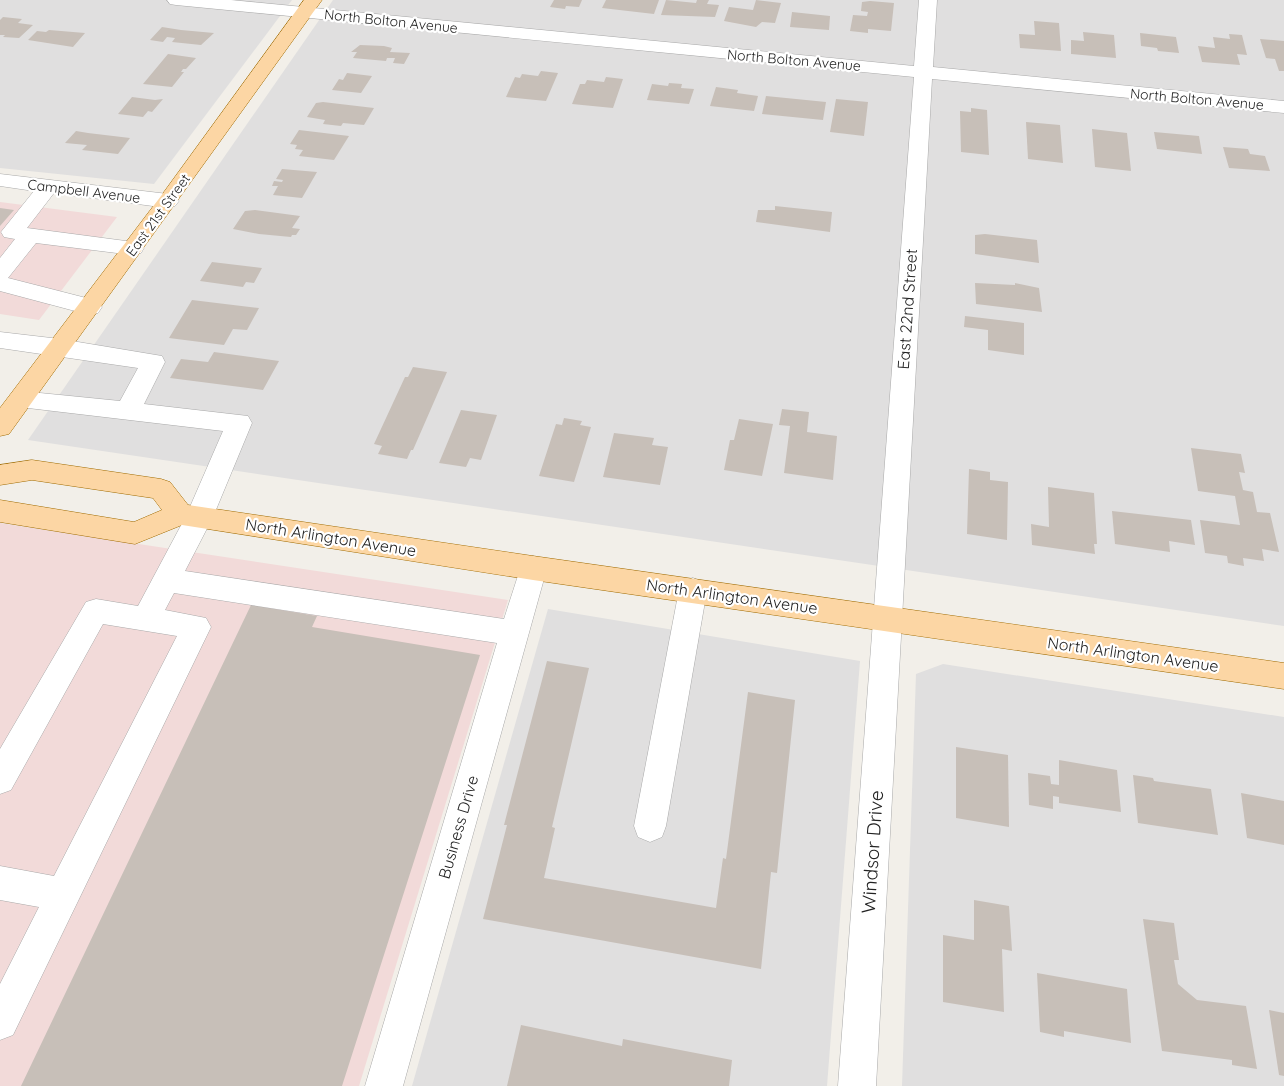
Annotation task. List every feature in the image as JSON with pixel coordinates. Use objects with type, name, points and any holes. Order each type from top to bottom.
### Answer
[{"type":"main road","name":"East 21st Street","points":[[0,427],[168,201],[308,6]]},
{"type":"main road","points":[[0,475],[32,470],[161,489],[190,515]]},
{"type":"main road","points":[[0,511],[135,533],[190,515]]},
{"type":"main road","name":"North Arlington Avenue","points":[[190,515],[533,568],[886,617],[1284,676]]},
{"type":"street","name":"North Bolton Avenue","points":[[176,0],[308,6],[923,73],[1284,108]]},
{"type":"street","name":"East 22nd Street","points":[[886,617],[928,0]]},
{"type":"street","name":"Campbell Avenue","points":[[0,180],[168,201]]},
{"type":"street","points":[[49,186],[12,232],[133,248]]},
{"type":"street","points":[[0,273],[30,235]]},
{"type":"street","points":[[0,283],[90,307]]},
{"type":"street","points":[[0,340],[60,346],[153,362],[128,411]]},
{"type":"street","points":[[20,400],[239,423],[190,515],[166,580],[146,619]]},
{"type":"street","name":"Business Drive","points":[[384,1086],[533,568]]},
{"type":"street","points":[[166,580],[514,633]]},
{"type":"street","points":[[650,826],[694,590]]},
{"type":"street","points":[[0,779],[96,611],[196,626],[0,1022]]},
{"type":"street","name":"Windsor Drive","points":[[857,1086],[886,617]]},
{"type":"street","points":[[0,883],[63,895]]},
{"type":"shaded area","points":[[0,0],[292,0],[154,184],[0,168]]},
{"type":"shaded area","points":[[333,0],[1284,0],[1284,626],[28,440]]},
{"type":"shaded area","points":[[0,202],[117,217],[39,320],[0,314]]},
{"type":"shaded area","points":[[0,523],[508,600],[359,1086],[0,1086]]},
{"type":"shaded area","points":[[548,609],[860,661],[827,1086],[412,1086]]},
{"type":"shaded area","points":[[943,664],[1284,717],[1284,1086],[902,1086],[916,674]]},
{"type":"building","points":[[554,0],[582,0],[579,7],[566,6],[565,9],[550,7]]},
{"type":"building","points":[[606,0],[659,0],[654,14],[602,8]]},
{"type":"building","points":[[666,0],[696,3],[697,0],[709,0],[707,4],[719,5],[715,17],[661,15]]},
{"type":"building","points":[[756,0],[781,3],[775,23],[762,22],[756,27],[724,21],[729,7],[753,10]]},
{"type":"building","points":[[862,2],[894,3],[891,31],[868,29],[868,33],[850,31],[853,15],[867,16],[868,12],[861,11]]},
{"type":"building","points":[[792,12],[830,16],[829,30],[790,27]]},
{"type":"building","points":[[3,17],[22,19],[18,23],[33,25],[19,38],[3,37],[5,35],[0,35],[0,20]]},
{"type":"building","points":[[1034,21],[1059,23],[1061,51],[1020,48],[1019,34],[1035,35]]},
{"type":"building","points":[[162,27],[214,33],[201,45],[172,42],[175,38],[167,37],[163,42],[150,40]]},
{"type":"building","points":[[49,30],[85,33],[73,47],[28,40],[37,31],[46,32]]},
{"type":"building","points":[[1083,32],[1114,35],[1116,58],[1071,54],[1071,40],[1084,41]]},
{"type":"building","points":[[1140,33],[1176,37],[1179,53],[1158,51],[1157,48],[1141,46]]},
{"type":"building","points":[[1229,34],[1242,35],[1247,55],[1237,54],[1240,65],[1202,62],[1198,46],[1215,48],[1213,37],[1230,39]]},
{"type":"building","points":[[1260,39],[1284,41],[1284,71],[1279,71],[1275,59],[1266,58]]},
{"type":"building","points":[[360,45],[384,46],[392,48],[390,52],[410,53],[404,64],[393,63],[395,58],[387,58],[386,61],[353,58],[357,52],[351,52]]},
{"type":"building","points":[[168,54],[196,58],[186,69],[183,69],[181,72],[184,72],[172,87],[143,84]]},
{"type":"building","points":[[541,71],[558,73],[546,101],[506,97],[515,77],[520,78],[522,74],[538,76]]},
{"type":"building","points":[[347,73],[372,76],[361,93],[332,90],[339,79],[343,80]]},
{"type":"building","points":[[606,77],[623,79],[613,108],[572,104],[580,84],[585,84],[587,80],[604,82]]},
{"type":"building","points":[[669,83],[682,84],[681,88],[694,89],[689,104],[647,100],[652,84],[668,86]]},
{"type":"building","points":[[716,87],[738,90],[737,93],[758,96],[754,111],[710,106]]},
{"type":"building","points":[[766,96],[826,102],[823,120],[762,114]]},
{"type":"building","points":[[132,97],[155,100],[163,99],[152,112],[148,111],[143,117],[118,114]]},
{"type":"building","points":[[836,99],[868,102],[864,136],[830,132]]},
{"type":"building","points":[[323,102],[374,108],[364,125],[343,123],[341,126],[323,124],[325,120],[307,117],[316,103]]},
{"type":"building","points":[[971,108],[987,110],[989,155],[961,152],[960,111],[971,112]]},
{"type":"building","points":[[1026,122],[1060,125],[1063,163],[1028,159]]},
{"type":"building","points":[[1092,129],[1127,133],[1131,171],[1095,167]]},
{"type":"building","points":[[299,130],[349,136],[334,160],[299,156],[303,150],[295,149],[297,145],[290,144]]},
{"type":"building","points":[[76,131],[130,138],[118,154],[82,150],[87,145],[65,143]]},
{"type":"building","points":[[1154,132],[1199,136],[1202,154],[1157,149]]},
{"type":"building","points":[[1223,147],[1248,149],[1250,154],[1265,156],[1270,171],[1229,168]]},
{"type":"building","points":[[282,169],[317,172],[302,198],[273,195],[278,186],[272,186],[274,181],[282,182],[283,180],[276,179]]},
{"type":"building","points":[[775,206],[832,212],[830,232],[756,222],[758,210],[775,210]]},
{"type":"building","points":[[0,208],[14,210],[0,226]]},
{"type":"building","points":[[255,210],[300,216],[292,228],[300,229],[296,235],[291,237],[233,229],[245,211]]},
{"type":"building","points":[[985,234],[1037,240],[1039,263],[975,254],[975,235]]},
{"type":"building","points":[[212,262],[262,268],[254,283],[246,282],[243,287],[200,281]]},
{"type":"building","points":[[975,283],[1015,285],[1015,283],[1039,288],[1042,312],[976,304]]},
{"type":"building","points":[[192,300],[259,308],[247,330],[233,329],[224,345],[169,338]]},
{"type":"building","points":[[965,316],[1024,323],[1024,355],[988,350],[988,330],[964,327]]},
{"type":"building","points":[[214,352],[279,361],[263,390],[170,378],[181,359],[208,362]]},
{"type":"building","points":[[413,367],[447,372],[413,450],[411,450],[407,459],[378,454],[382,446],[374,444],[405,377],[408,377]]},
{"type":"building","points":[[782,409],[809,412],[807,432],[837,436],[833,480],[784,473],[790,426],[779,425]]},
{"type":"building","points":[[461,410],[497,415],[481,460],[470,458],[466,467],[439,463]]},
{"type":"building","points":[[564,418],[582,421],[580,425],[591,427],[574,482],[539,476],[556,424],[562,425]]},
{"type":"building","points":[[739,419],[773,424],[762,476],[724,470],[730,440],[734,440]]},
{"type":"building","points":[[614,433],[654,438],[652,445],[668,447],[660,485],[603,477]]},
{"type":"building","points":[[1191,448],[1241,454],[1245,473],[1239,472],[1243,490],[1253,492],[1257,512],[1270,513],[1279,552],[1262,549],[1264,561],[1243,558],[1244,566],[1228,563],[1227,556],[1205,553],[1200,520],[1240,525],[1235,496],[1198,491]]},
{"type":"building","points":[[969,469],[990,472],[990,480],[1008,482],[1007,540],[967,534]]},
{"type":"building","points":[[1048,487],[1094,493],[1097,544],[1094,544],[1095,554],[1032,545],[1031,524],[1049,527]]},
{"type":"building","points":[[1112,511],[1191,520],[1195,545],[1169,541],[1170,552],[1115,544]]},
{"type":"building","points":[[251,605],[317,616],[312,627],[480,655],[342,1086],[21,1086]]},
{"type":"building","points":[[547,661],[589,668],[552,827],[555,828],[544,878],[716,908],[723,858],[726,859],[748,692],[795,700],[777,873],[771,872],[761,969],[483,919],[507,825],[504,825]]},
{"type":"building","points":[[956,747],[1008,755],[1009,827],[956,818]]},
{"type":"building","points":[[1059,760],[1117,770],[1121,812],[1059,803],[1059,797],[1053,796],[1053,809],[1029,805],[1028,773],[1050,776],[1051,784],[1059,785]]},
{"type":"building","points":[[1133,775],[1153,778],[1154,781],[1211,789],[1218,835],[1138,823]]},
{"type":"building","points":[[1241,793],[1284,801],[1284,845],[1247,838]]},
{"type":"building","points":[[974,900],[1009,906],[1012,951],[1002,949],[1004,1012],[943,1002],[943,935],[974,940]]},
{"type":"building","points":[[1143,919],[1174,923],[1179,960],[1174,960],[1178,984],[1197,1000],[1246,1006],[1257,1069],[1232,1065],[1232,1060],[1162,1051]]},
{"type":"building","points":[[1037,973],[1127,989],[1131,1043],[1064,1031],[1064,1037],[1040,1032]]},
{"type":"building","points":[[1269,1010],[1284,1013],[1284,1076],[1279,1075]]},
{"type":"building","points":[[521,1025],[622,1046],[623,1039],[732,1060],[729,1086],[507,1086]]}]
